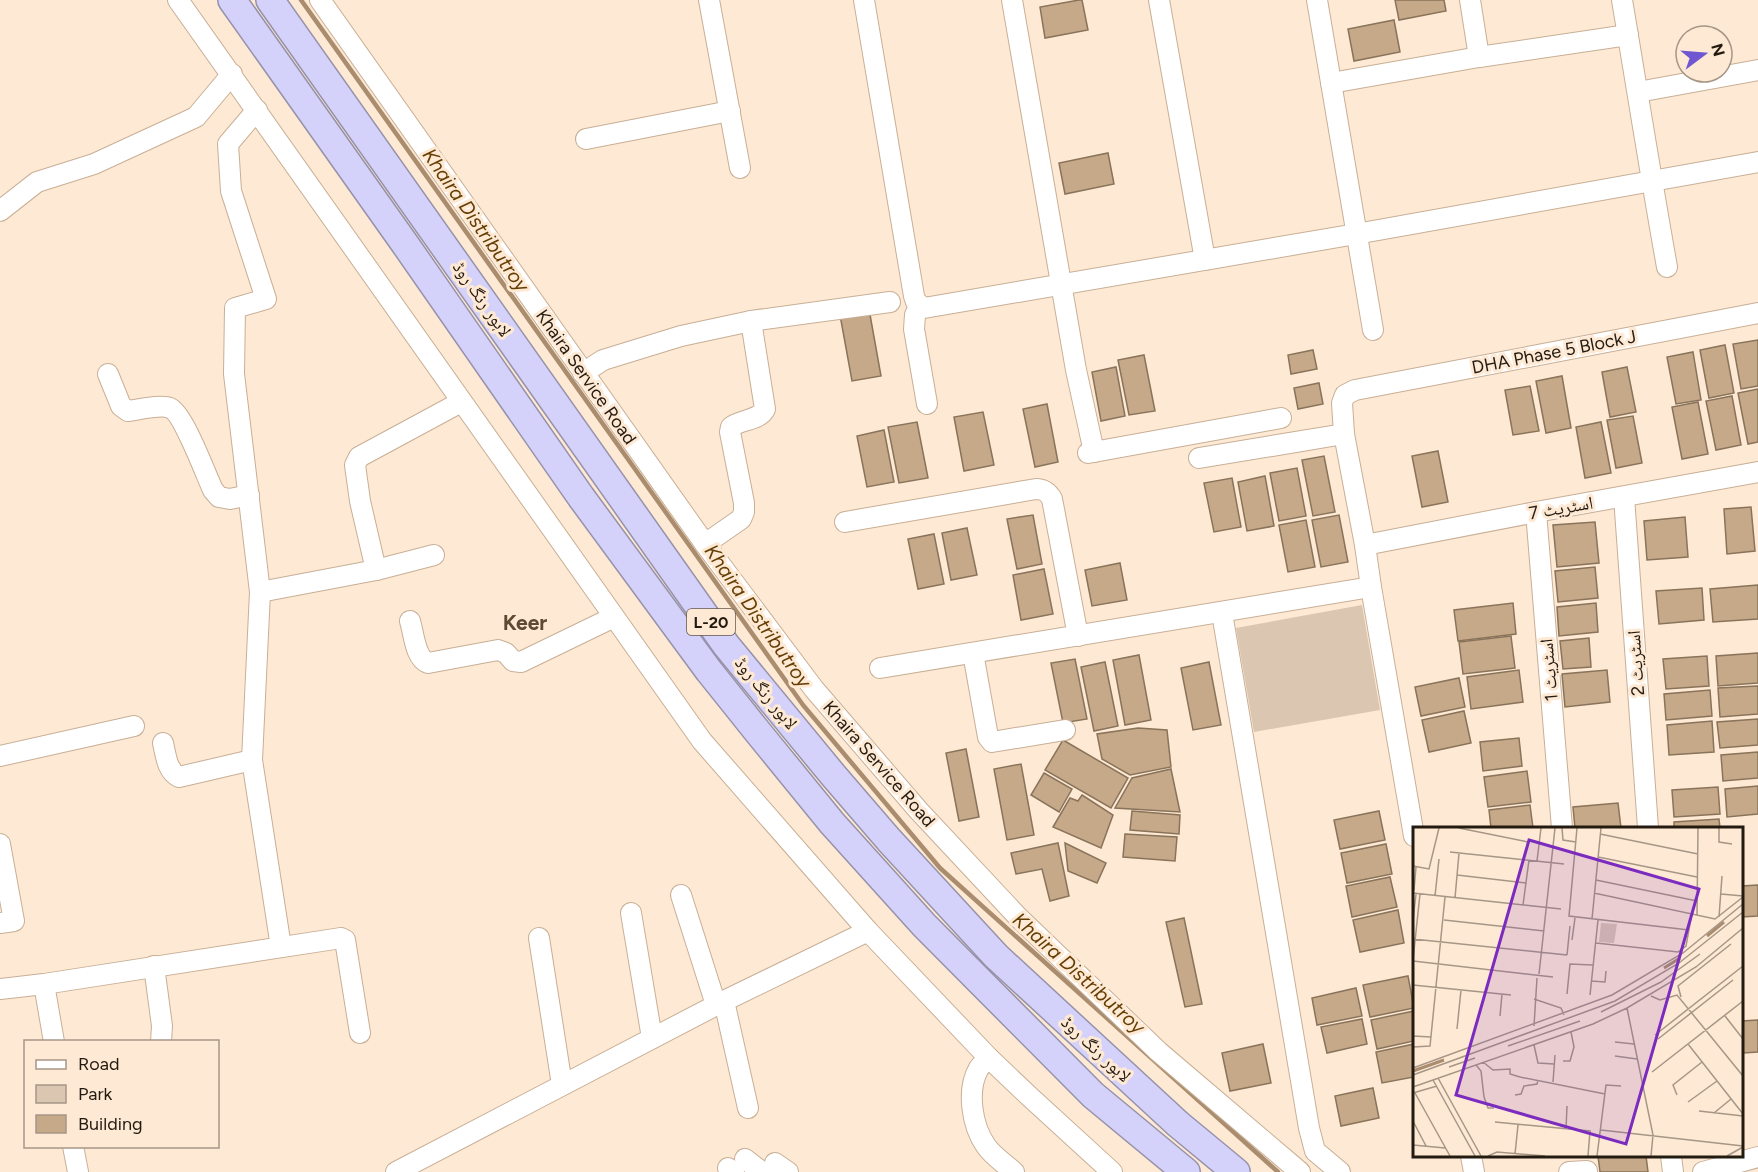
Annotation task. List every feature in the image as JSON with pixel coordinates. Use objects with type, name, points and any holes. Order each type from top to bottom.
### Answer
[{"type":"highway","name":"لاہور رنگ روڈ","points":[[232,0],[581,497],[709,671],[757,732],[832,823],[924,926],[1093,1095],[1186,1172]]},
{"type":"highway","name":"لاہور رنگ روڈ","points":[[270,0],[726,645],[833,775],[889,840],[996,956],[1152,1100],[1236,1172]]},
{"type":"street","points":[[178,0],[702,741],[868,931],[989,1058],[1112,1172]]},
{"type":"street","name":"Khaira Service Road","points":[[320,0],[705,544],[814,689],[919,811],[1018,917],[1159,1052],[1300,1172]]},
{"type":"street","points":[[709,0],[740,168]]},
{"type":"street","points":[[864,0],[914,296],[916,302],[928,308],[1758,162]]},
{"type":"street","points":[[1012,0],[1091,452],[1281,418]]},
{"type":"street","points":[[1159,0],[1204,260]]},
{"type":"street","points":[[1317,0],[1373,330]]},
{"type":"street","points":[[1470,0],[1479,57]]},
{"type":"street","points":[[1622,0],[1667,267]]},
{"type":"street","points":[[1331,83],[1479,57],[1628,35]]},
{"type":"street","points":[[1638,92],[1758,70]]},
{"type":"street","points":[[0,211],[37,182],[94,164],[196,117],[232,74]]},
{"type":"street","points":[[257,110],[228,144],[231,191],[266,299],[235,308],[234,374],[260,592],[252,760],[281,946]]},
{"type":"street","points":[[586,139],[730,111]]},
{"type":"street","points":[[583,373],[603,360],[681,336],[751,321],[890,302]]},
{"type":"street","points":[[920,305],[913,323],[927,404]]},
{"type":"street","name":"DHA Phase 5 Block J","points":[[1344,434],[1342,403],[1345,395],[1350,391],[1758,313]]},
{"type":"street","points":[[705,544],[741,519],[744,512],[731,427],[758,417],[765,409],[751,321]]},
{"type":"street","points":[[108,374],[121,406],[128,411],[171,408],[180,418],[213,490],[219,497],[230,499],[249,495]]},
{"type":"street","points":[[376,570],[360,501],[355,465],[359,457],[461,402]]},
{"type":"street","points":[[1199,458],[1344,434],[1365,544],[1413,830]]},
{"type":"street","name":"اسٹریٹ 7","points":[[1365,544],[1758,472]]},
{"type":"street","points":[[845,522],[1043,489],[1052,499],[1078,636]]},
{"type":"street","name":"اسٹریٹ 2","points":[[1624,497],[1648,827]]},
{"type":"street","name":"اسٹریٹ 1","points":[[1536,512],[1562,827]]},
{"type":"street","points":[[260,592],[376,570],[434,555]]},
{"type":"street","points":[[880,668],[1371,587]]},
{"type":"street","points":[[1222,613],[1309,1128],[1315,1150],[1340,1172]]},
{"type":"street","points":[[410,621],[420,656],[424,662],[498,650],[506,653],[513,661],[521,662],[614,616]]},
{"type":"street","points":[[973,653],[988,737],[992,742],[1065,730]]},
{"type":"street","points":[[0,756],[134,726]]},
{"type":"street","points":[[163,743],[168,765],[173,774],[179,777],[252,760]]},
{"type":"street","points":[[0,844],[14,921],[0,923]]},
{"type":"street","points":[[681,895],[720,1003],[748,1108]]},
{"type":"street","points":[[631,913],[652,1038]]},
{"type":"street","points":[[396,1172],[720,1003],[868,931]]},
{"type":"street","points":[[0,989],[343,938],[360,1033]]},
{"type":"street","points":[[539,938],[562,1085]]},
{"type":"street","points":[[154,966],[162,1026],[161,1040]]},
{"type":"street","points":[[44,984],[54,1040]]},
{"type":"street","points":[[989,1058],[980,1066],[975,1076],[973,1092],[975,1125],[987,1148],[1014,1172]]},
{"type":"street","points":[[73,1148],[78,1172]]},
{"type":"street","points":[[1471,1157],[1474,1172]]},
{"type":"street","points":[[1671,1157],[1673,1172]]},
{"type":"street","points":[[1703,1172],[1758,1157]]},
{"type":"street","points":[[736,1166],[775,1169]]},
{"type":"green space","points":[[1362,605],[1380,710],[1254,732],[1236,628]]},
{"type":"building","points":[[1082,0],[1088,30],[1045,38],[1040,7]]},
{"type":"building","points":[[1395,0],[1444,0],[1446,11],[1399,20]]},
{"type":"building","points":[[1394,20],[1400,52],[1354,61],[1348,29]]},
{"type":"building","points":[[1108,153],[1114,184],[1065,194],[1059,163]]},
{"type":"building","points":[[869,309],[881,376],[852,381],[840,315]]},
{"type":"building","points":[[1758,340],[1758,386],[1741,389],[1733,344]]},
{"type":"building","points":[[1725,345],[1734,393],[1709,398],[1700,350]]},
{"type":"building","points":[[1313,350],[1317,369],[1291,374],[1288,355]]},
{"type":"building","points":[[1693,352],[1701,400],[1676,404],[1667,357]]},
{"type":"building","points":[[1144,355],[1155,411],[1129,415],[1118,360]]},
{"type":"building","points":[[1116,367],[1125,416],[1101,421],[1092,372]]},
{"type":"building","points":[[1627,367],[1636,412],[1610,417],[1602,372]]},
{"type":"building","points":[[1562,376],[1571,428],[1546,433],[1536,381]]},
{"type":"building","points":[[1319,383],[1323,404],[1298,409],[1294,388]]},
{"type":"building","points":[[1530,386],[1539,431],[1513,435],[1505,390]]},
{"type":"building","points":[[1758,389],[1758,442],[1748,444],[1738,393]]},
{"type":"building","points":[[1732,396],[1741,445],[1716,450],[1706,401]]},
{"type":"building","points":[[1698,402],[1708,454],[1682,459],[1672,407]]},
{"type":"building","points":[[1047,404],[1058,462],[1035,467],[1023,409]]},
{"type":"building","points":[[983,412],[994,465],[964,471],[954,417]]},
{"type":"building","points":[[1633,416],[1642,463],[1616,468],[1607,420]]},
{"type":"building","points":[[917,422],[928,478],[899,483],[888,427]]},
{"type":"building","points":[[1601,422],[1611,473],[1585,478],[1576,427]]},
{"type":"building","points":[[884,430],[894,482],[867,487],[857,436]]},
{"type":"building","points":[[1438,451],[1448,502],[1422,507],[1412,456]]},
{"type":"building","points":[[1324,456],[1335,512],[1313,516],[1302,460]]},
{"type":"building","points":[[1297,468],[1306,516],[1279,521],[1270,473]]},
{"type":"building","points":[[1265,476],[1274,526],[1247,531],[1238,482]]},
{"type":"building","points":[[1232,478],[1241,527],[1214,532],[1204,483]]},
{"type":"building","points":[[1751,507],[1755,551],[1727,554],[1724,509]]},
{"type":"building","points":[[1033,515],[1042,564],[1017,569],[1007,519]]},
{"type":"building","points":[[1339,515],[1348,562],[1321,567],[1312,520]]},
{"type":"building","points":[[1685,517],[1688,557],[1647,560],[1644,521]]},
{"type":"building","points":[[1306,520],[1315,567],[1288,572],[1279,525]]},
{"type":"building","points":[[1595,522],[1599,563],[1557,567],[1553,525]]},
{"type":"building","points":[[967,528],[977,575],[951,580],[942,533]]},
{"type":"building","points":[[934,534],[944,584],[918,589],[908,539]]},
{"type":"building","points":[[1120,563],[1127,600],[1092,606],[1085,570]]},
{"type":"building","points":[[1595,567],[1598,598],[1558,602],[1555,571]]},
{"type":"building","points":[[1044,569],[1053,614],[1021,620],[1013,575]]},
{"type":"building","points":[[1758,585],[1758,619],[1713,622],[1710,589]]},
{"type":"building","points":[[1702,588],[1704,620],[1659,624],[1656,591]]},
{"type":"building","points":[[1513,603],[1516,634],[1458,641],[1454,610]]},
{"type":"building","points":[[1596,603],[1598,632],[1559,636],[1557,607]]},
{"type":"building","points":[[1511,636],[1515,668],[1463,674],[1459,642]]},
{"type":"building","points":[[1589,638],[1591,667],[1563,669],[1560,641]]},
{"type":"building","points":[[1758,653],[1758,683],[1718,686],[1716,656]]},
{"type":"building","points":[[1139,655],[1151,720],[1125,725],[1113,660]]},
{"type":"building","points":[[1707,656],[1709,686],[1666,689],[1663,659]]},
{"type":"building","points":[[1075,659],[1087,719],[1063,723],[1051,663]]},
{"type":"building","points":[[1105,662],[1118,726],[1094,731],[1081,667]]},
{"type":"building","points":[[1209,662],[1221,725],[1193,730],[1181,668]]},
{"type":"building","points":[[1519,670],[1523,702],[1471,709],[1467,677]]},
{"type":"building","points":[[1607,670],[1610,702],[1565,707],[1562,674]]},
{"type":"building","points":[[1459,678],[1465,707],[1421,716],[1415,687]]},
{"type":"building","points":[[1758,686],[1758,714],[1720,717],[1718,688]]},
{"type":"building","points":[[1710,690],[1712,716],[1666,720],[1664,694]]},
{"type":"building","points":[[1464,711],[1471,743],[1429,752],[1422,720]]},
{"type":"building","points":[[1758,719],[1758,745],[1720,748],[1717,722]]},
{"type":"building","points":[[1712,721],[1714,752],[1669,755],[1667,725]]},
{"type":"building","points":[[1138,728],[1167,730],[1171,767],[1130,775],[1102,759],[1097,734]]},
{"type":"building","points":[[1519,738],[1522,766],[1483,771],[1480,742]]},
{"type":"building","points":[[1063,740],[1128,778],[1111,808],[1045,770]]},
{"type":"building","points":[[966,749],[979,817],[959,821],[946,753]]},
{"type":"building","points":[[1758,752],[1758,778],[1723,781],[1721,755]]},
{"type":"building","points":[[1021,764],[1034,835],[1007,840],[994,769]]},
{"type":"building","points":[[1171,769],[1180,812],[1115,808],[1132,778]]},
{"type":"building","points":[[1527,771],[1531,802],[1488,807],[1484,777]]},
{"type":"building","points":[[1044,773],[1072,789],[1059,812],[1031,795]]},
{"type":"building","points":[[1758,786],[1758,814],[1727,817],[1725,789]]},
{"type":"building","points":[[1718,787],[1720,814],[1674,817],[1672,790]]},
{"type":"building","points":[[1082,795],[1113,815],[1101,848],[1053,827],[1070,798],[1078,801]]},
{"type":"building","points":[[1618,803],[1621,827],[1575,827],[1573,807]]},
{"type":"building","points":[[1530,805],[1533,827],[1491,827],[1489,810]]},
{"type":"building","points":[[1132,811],[1180,815],[1179,834],[1130,830]]},
{"type":"building","points":[[1379,811],[1385,840],[1340,849],[1334,820]]},
{"type":"building","points":[[1719,819],[1720,827],[1674,827],[1674,822]]},
{"type":"building","points":[[1125,834],[1177,837],[1175,861],[1123,857]]},
{"type":"building","points":[[1058,843],[1069,896],[1050,901],[1042,869],[1016,874],[1011,853]]},
{"type":"building","points":[[1065,843],[1106,863],[1097,883],[1068,871]]},
{"type":"building","points":[[1386,844],[1392,874],[1347,883],[1341,853]]},
{"type":"building","points":[[1390,877],[1397,907],[1352,917],[1346,886]]},
{"type":"building","points":[[1758,885],[1758,916],[1743,917],[1743,886]]},
{"type":"building","points":[[1398,910],[1404,943],[1360,952],[1353,920]]},
{"type":"building","points":[[1184,918],[1202,1004],[1185,1007],[1166,922]]},
{"type":"building","points":[[1408,976],[1413,1008],[1370,1017],[1363,985]]},
{"type":"building","points":[[1356,988],[1362,1016],[1317,1025],[1312,998]]},
{"type":"building","points":[[1413,1011],[1413,1041],[1377,1049],[1371,1020]]},
{"type":"building","points":[[1362,1019],[1367,1044],[1327,1053],[1321,1027]]},
{"type":"building","points":[[1758,1020],[1758,1052],[1743,1053],[1743,1021]]},
{"type":"building","points":[[1263,1044],[1271,1083],[1230,1091],[1222,1053]]},
{"type":"building","points":[[1413,1044],[1413,1077],[1382,1083],[1376,1052]]},
{"type":"building","points":[[1373,1088],[1379,1118],[1341,1126],[1335,1096]]},
{"type":"building","points":[[1598,1157],[1646,1157],[1648,1172],[1600,1172]]},
{"type":"waterway","name":"Khaira Distributroy","points":[[301,0],[803,705],[940,868],[1278,1172]]},
{"type":"district","name":"Keer","points":[[525,622]]}]
